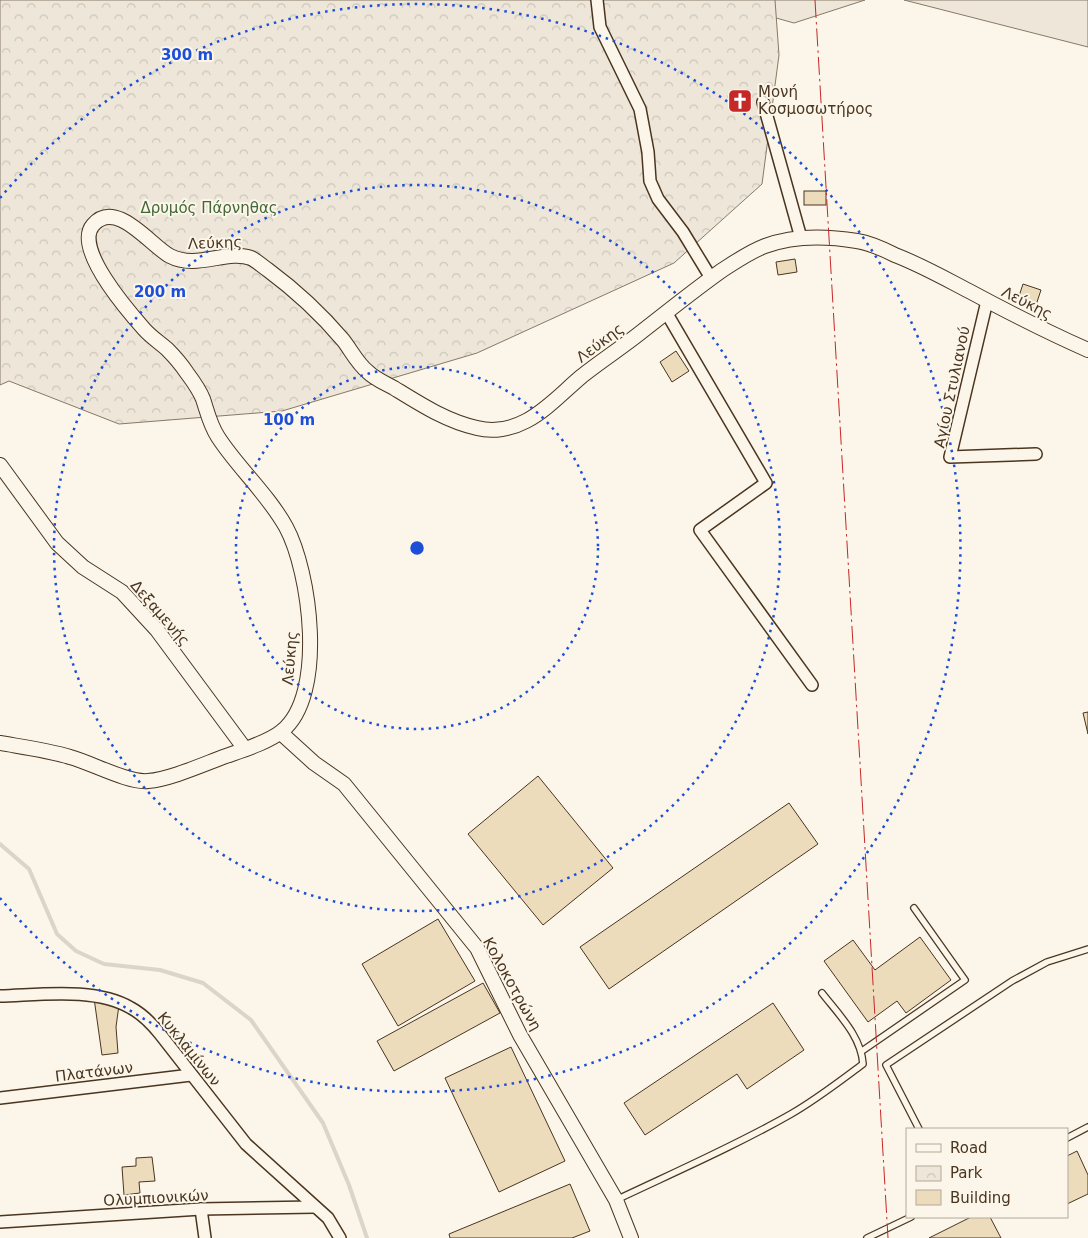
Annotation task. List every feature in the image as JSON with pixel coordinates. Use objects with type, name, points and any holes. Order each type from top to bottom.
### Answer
[{"type":"street","points":[[597,0],[600,27],[640,109],[648,152],[650,180],[658,199],[682,232],[711,278]]},
{"type":"street","points":[[763,102],[801,238]]},
{"type":"street","name":"Λεύκης","points":[[0,743],[73,758],[124,777],[147,782],[245,749],[281,733],[294,718],[307,683],[310,631],[305,580],[299,557],[286,526],[214,432],[200,392],[189,375],[171,352],[146,332],[114,293],[93,258],[88,247],[89,230],[102,218],[123,220],[162,250],[179,260],[192,262],[235,256],[249,257],[287,285],[321,317],[345,342],[360,364],[376,378],[434,412],[473,427],[492,430],[528,421],[540,413],[587,372],[711,278],[743,256],[763,246],[784,240],[801,238],[834,239],[868,243],[932,270],[987,301],[1088,350]]},
{"type":"street","name":"Αγίου Στυλιανού","points":[[987,301],[950,457],[1036,454]]},
{"type":"street","points":[[666,312],[766,483],[700,530],[812,685]]},
{"type":"street","name":"Δεξαμενής","points":[[0,465],[57,543],[84,567],[122,592],[157,630],[245,749]]},
{"type":"street","name":"Κολοκοτρώνη","points":[[281,733],[314,763],[344,784],[477,948],[520,1035],[616,1200],[631,1238]]},
{"type":"street","name":"Κυκλαμίνων","points":[[0,996],[82,995],[108,999],[131,1008],[148,1021],[160,1034],[246,1144],[328,1218],[340,1238]]},
{"type":"street","name":"Πλατάνων","points":[[0,1098],[192,1075]]},
{"type":"street","name":"Ολυμπιονικών","points":[[0,1222],[202,1210],[315,1207]]},
{"type":"street","points":[[202,1210],[205,1238]]},
{"type":"lane","points":[[862,1052],[965,980],[914,908]]},
{"type":"lane","points":[[918,1128],[886,1065],[1012,981],[1047,962],[1088,949]]},
{"type":"lane","points":[[616,1200],[707,1158],[791,1114],[823,1094],[864,1064],[862,1052],[856,1038],[822,993]]},
{"type":"lane","points":[[1068,1137],[1088,1127]]},
{"type":"lane","points":[[867,1238],[909,1218]]},
{"type":"green space","name":"Δρυμός Πάρνηθας","points":[[0,0],[775,0],[779,55],[762,184],[674,263],[477,353],[282,411],[119,424],[9,381],[0,385]]},
{"type":"green space","points":[[734,0],[865,0],[794,23],[737,7]]},
{"type":"green space","points":[[904,0],[1088,0],[1088,47]]},
{"type":"building","points":[[804,191],[826,191],[826,205],[804,205]]},
{"type":"building","points":[[795,259],[797,272],[778,275],[776,262]]},
{"type":"building","points":[[1023,284],[1041,290],[1035,308],[1017,302]]},
{"type":"building","points":[[676,351],[689,371],[672,382],[660,362]]},
{"type":"building","points":[[1088,712],[1088,734],[1083,713]]},
{"type":"building","points":[[538,776],[613,868],[543,925],[468,834]]},
{"type":"building","points":[[789,803],[818,844],[609,989],[580,947]]},
{"type":"building","points":[[438,919],[475,981],[398,1026],[362,964]]},
{"type":"building","points":[[920,937],[951,980],[906,1013],[897,1001],[868,1022],[824,961],[853,940],[875,970]]},
{"type":"building","points":[[483,983],[500,1013],[394,1071],[377,1041]]},
{"type":"building","points":[[94,998],[119,1005],[116,1027],[118,1053],[102,1055]]},
{"type":"building","points":[[773,1003],[804,1050],[747,1089],[737,1074],[645,1135],[624,1103]]},
{"type":"building","points":[[511,1047],[565,1161],[499,1192],[445,1078]]},
{"type":"building","points":[[1077,1151],[1088,1175],[1088,1194],[1068,1204],[1068,1156]]},
{"type":"building","points":[[152,1157],[155,1181],[139,1182],[140,1193],[124,1195],[122,1167],[136,1166],[136,1158]]},
{"type":"building","points":[[570,1184],[590,1231],[572,1238],[450,1238],[449,1234]]},
{"type":"building","points":[[969,1218],[991,1218],[1001,1238],[929,1238]]},
{"type":"waterway","points":[[0,844],[29,869],[57,934],[76,951],[104,964],[160,970],[203,983],[251,1020],[323,1123],[349,1185],[367,1238]]},
{"type":"power","points":[[815,0],[888,1238]]},
{"type":"place","name":"Μονή Κοσμοσωτήρος","points":[[740,101]]}]
